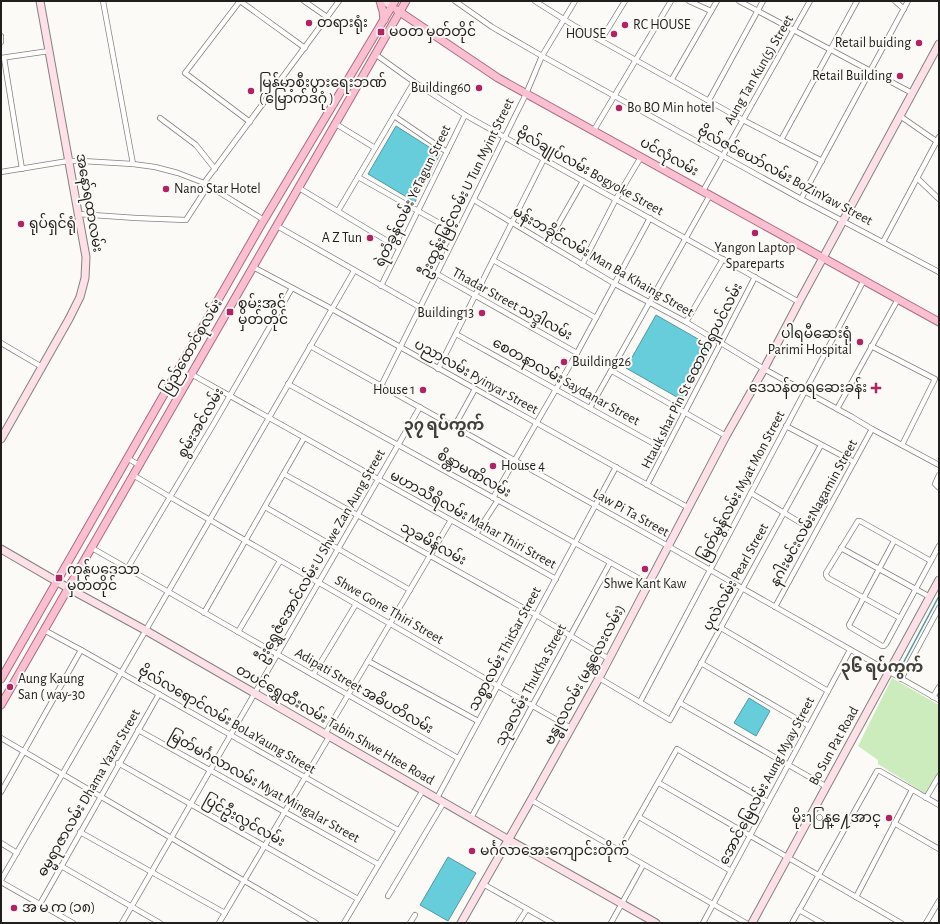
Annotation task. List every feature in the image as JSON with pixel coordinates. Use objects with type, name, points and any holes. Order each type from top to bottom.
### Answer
[{"type":"main road","points":[[380,1],[384,22]]},
{"type":"main road","points":[[391,27],[402,21],[413,21],[407,10],[406,1]]},
{"type":"main road","name":"ပြည်ထောင်စုလမ်း","points":[[1,705],[191,374],[300,188],[406,1]]},
{"type":"main road","name":"ပြည်ထောင်စုလမ်း","points":[[1,679],[58,582],[127,458],[264,220],[384,22],[393,4]]},
{"type":"main road","name":"ပင်လုံလမ်း","points":[[393,4],[400,12],[498,78],[898,299],[938,319]]},
{"type":"main road","points":[[234,273],[246,279]]},
{"type":"street","name":"အနော်ရထာလမ်း","points":[[1,439],[69,319],[80,297],[85,278],[86,257],[40,1]]},
{"type":"street","points":[[103,1],[133,164]]},
{"type":"street","points":[[250,122],[185,73],[240,1],[304,48]]},
{"type":"street","points":[[304,1],[327,17]]},
{"type":"street","points":[[78,214],[186,220],[215,169],[339,1]]},
{"type":"street","points":[[384,1],[393,4]]},
{"type":"street","name":"ဗိုလ်ဇင်ယော်လမ်း BoZinYaw Street","points":[[455,1],[492,27],[542,56],[801,199],[939,272]]},
{"type":"street","points":[[535,1],[563,19],[743,120],[822,161]]},
{"type":"street","name":"ဦးထွန်းမြင့်လမ်း U Tun Myint Street","points":[[381,386],[526,94],[542,56],[575,1]]},
{"type":"street","points":[[600,40],[625,1]]},
{"type":"street","points":[[594,130],[671,1]]},
{"type":"street","points":[[688,1],[711,11]]},
{"type":"street","points":[[672,79],[717,1]]},
{"type":"street","points":[[739,1],[912,93]]},
{"type":"street","points":[[709,100],[763,1]]},
{"type":"street","name":"Aung Tan Kun(5) Street","points":[[703,191],[810,1]]},
{"type":"street","points":[[781,140],[857,1]]},
{"type":"street","points":[[895,1],[904,9]]},
{"type":"street","points":[[801,199],[908,1]]},
{"type":"street","points":[[1,36],[1,42]]},
{"type":"street","name":"ဗန္ဓုလလမ်း (မန္တလေးလမ်း)","points":[[461,923],[599,678],[726,436],[764,369],[824,257],[842,220],[939,44]]},
{"type":"street","points":[[22,169],[3,58],[49,51]]},
{"type":"street","name":"ဗိုလ်ချုပ်လမ်း Bogyoke Street","points":[[375,54],[414,82],[465,115],[799,302]]},
{"type":"street","points":[[338,211],[414,82]]},
{"type":"street","name":"ရဲတံခွန်လမ်း YeTagun Street","points":[[381,286],[465,115]]},
{"type":"street","points":[[394,116],[447,152]]},
{"type":"street","points":[[883,242],[938,140],[900,116]]},
{"type":"street","points":[[160,118],[196,145],[215,169]]},
{"type":"street","points":[[336,124],[375,148]]},
{"type":"street","points":[[582,265],[616,199],[641,157]]},
{"type":"street","points":[[438,369],[544,159]]},
{"type":"street","points":[[1,172],[68,161],[133,164],[156,167],[178,173],[206,184],[264,220]]},
{"type":"street","points":[[358,177],[457,233]]},
{"type":"street","points":[[917,178],[939,199]]},
{"type":"street","points":[[547,244],[583,181]]},
{"type":"street","points":[[300,188],[399,248]]},
{"type":"street","points":[[590,408],[710,195]]},
{"type":"street","name":"မန်းဘခိုင်လမ်း Man Ba Khaing Street","points":[[474,200],[582,265],[686,322],[804,392]]},
{"type":"street","points":[[476,534],[650,218]]},
{"type":"street","points":[[277,226],[421,308]]},
{"type":"street","points":[[686,322],[722,259]]},
{"type":"street","points":[[493,260],[596,318]]},
{"type":"street","name":"ပညာလမ်း Pyinyar Street","points":[[253,267],[332,309],[689,508]]},
{"type":"street","points":[[72,923],[1,881],[354,271]]},
{"type":"street","name":"Thadar Street သဒ္ဒါလမ်း","points":[[437,274],[577,353]]},
{"type":"street","name":"Htauk shar Pin St ထောက်ရှာပင်လမ်း","points":[[647,485],[755,277]]},
{"type":"street","name":"မြတ်မွန်လမ်း Myat Mon Street","points":[[640,702],[864,280]]},
{"type":"street","name":"စွမ်းအင်လမ်း","points":[[127,569],[230,396],[292,288]]},
{"type":"street","points":[[837,409],[898,299]]},
{"type":"street","name":"စေတနာလမ်း Saydanar Street","points":[[456,334],[666,450]]},
{"type":"street","points":[[1,343],[42,367]]},
{"type":"street","name":"Law Pi Ta Street","points":[[310,346],[668,546],[939,700]]},
{"type":"street","points":[[872,346],[937,380],[902,445]]},
{"type":"street","points":[[612,371],[726,436]]},
{"type":"street","name":"မဟာသီရိလမ်း Mahar Thiri Street","points":[[191,374],[556,579]]},
{"type":"street","name":"စိန္တာမဏိလမ်း","points":[[288,384],[648,584]]},
{"type":"street","points":[[454,427],[475,389]]},
{"type":"street","points":[[804,392],[939,465]]},
{"type":"street","name":"ဦးရွှေဇံအောင်လမ်း U Shwe Zan Aung Street","points":[[122,923],[420,407]]},
{"type":"street","points":[[786,426],[854,462]]},
{"type":"street","name":"နဂါးမင်းလမ်းNagamin Street","points":[[775,607],[872,430]]},
{"type":"street","points":[[204,613],[304,438]]},
{"type":"street","name":"ပုလဲလမ်း Pearl Street","points":[[640,702],[670,720],[821,445]]},
{"type":"street","points":[[127,458],[139,465]]},
{"type":"street","name":"သစ္စာလမ်း ThitSar Street","points":[[437,798],[616,468]]},
{"type":"street","name":"သုခမိန်လမ်း","points":[[284,474],[431,555],[571,635],[609,659]]},
{"type":"street","name":"Shwe Gone Thiri Street","points":[[133,475],[571,728]]},
{"type":"street","points":[[939,475],[935,484],[939,488]]},
{"type":"street","points":[[751,493],[801,522]]},
{"type":"street","points":[[265,507],[410,590]]},
{"type":"street","points":[[219,923],[304,777],[348,695],[451,520]]},
{"type":"street","points":[[900,618],[826,575],[858,521],[931,561]]},
{"type":"street","points":[[894,540],[848,625],[882,646],[886,644],[939,546]]},
{"type":"street","name":"Adipati Street အဓိပတိလမ်း","points":[[92,548],[458,758]]},
{"type":"street","points":[[841,548],[930,597]]},
{"type":"street","name":"တပင်ရွှေထီးလမ်း Tabin Shwe Htee Road","points":[[1,549],[68,588],[146,630],[327,736],[656,923]]},
{"type":"street","points":[[238,632],[280,561]]},
{"type":"street","name":"သုခလမ်း ThuKha Street","points":[[472,818],[610,563]]},
{"type":"street","name":"Bo Sun Pat Road","points":[[752,923],[930,597],[937,588],[939,580]]},
{"type":"street","points":[[313,675],[356,604]]},
{"type":"street","points":[[901,679],[939,608]]},
{"type":"street","points":[[721,628],[828,691]]},
{"type":"street","name":"ဗိုလ်လရောင်လမ်း BoLaYaung Street","points":[[44,630],[121,672],[398,830]]},
{"type":"street","points":[[1,792],[81,650]]},
{"type":"street","name":"အောင်မြေလမ်း Aung Myay Street","points":[[702,923],[850,650]]},
{"type":"street","points":[[368,661],[478,721]]},
{"type":"street","points":[[702,663],[809,726]]},
{"type":"street","points":[[599,678],[640,702]]},
{"type":"street","points":[[933,697],[939,687]]},
{"type":"street","name":"ဓမ္မရာဇာလမ်း Dhama Yazar Street","points":[[40,904],[118,763],[159,694]]},
{"type":"street","points":[[680,703],[827,787]]},
{"type":"street","name":"မြတ်မင်္ဂလာလမ်း Myat Mingalar Street","points":[[138,730],[378,864]]},
{"type":"street","points":[[1,738],[316,923]]},
{"type":"street","points":[[619,851],[677,749],[768,802]]},
{"type":"street","name":"ပြင်ဦးလွင်လမ်း","points":[[118,763],[358,899]]},
{"type":"street","points":[[792,923],[877,771],[880,771],[939,805]]},
{"type":"street","points":[[926,798],[939,776]]},
{"type":"street","points":[[659,783],[901,923]]},
{"type":"street","points":[[344,923],[423,790]]},
{"type":"street","points":[[856,897],[912,790]]},
{"type":"street","points":[[531,800],[712,905],[746,923]]},
{"type":"street","points":[[388,896],[444,802]]},
{"type":"street","points":[[639,817],[731,871]]},
{"type":"street","points":[[894,823],[939,849]]},
{"type":"street","points":[[80,832],[225,913]]},
{"type":"street","points":[[1,843],[17,853]]},
{"type":"street","points":[[611,923],[643,865]]},
{"type":"street","points":[[61,866],[160,923]]},
{"type":"street","points":[[484,884],[552,923]]},
{"type":"street","points":[[926,923],[939,901]]},
{"type":"street","points":[[518,923],[527,909]]},
{"type":"street","points":[[799,910],[822,923]]},
{"type":"street","points":[[410,923],[415,915]]},
{"type":"green space","points":[[892,678],[939,705],[939,771],[926,794],[878,764],[878,760],[858,746]]},
{"type":"water","points":[[396,126],[440,154],[415,202],[368,174]]},
{"type":"water","points":[[656,315],[712,347],[682,400],[626,368]]},
{"type":"water","points":[[749,698],[770,711],[756,736],[734,723]]},
{"type":"water","points":[[448,857],[476,873],[448,921],[420,905]]},
{"type":"waterway","points":[[900,669],[939,596]]},
{"type":"place","name":"တရားရုံး","points":[[309,23]]},
{"type":"place","name":"RC HOUSE","points":[[625,25]]},
{"type":"place","name":"မဝတ မှတ်တိုင်","points":[[381,32]]},
{"type":"place","name":"HOUSE","points":[[614,34]]},
{"type":"place","name":"Retail buiding","points":[[919,43]]},
{"type":"place","name":"Retail Building","points":[[900,76]]},
{"type":"place","name":"Building60","points":[[479,88]]},
{"type":"place","name":"မြန်မာ့စီးပွားရေးဘဏ် ( မြောက်ဒဂုံ )","points":[[251,91]]},
{"type":"place","name":"Bo BO Min hotel","points":[[619,108]]},
{"type":"place","name":"Nano Star Hotel","points":[[166,189]]},
{"type":"place","name":"ရုပ်ရှင်ရုံ","points":[[21,224]]},
{"type":"place","name":"Yangon Laptop Spareparts","points":[[755,233]]},
{"type":"place","name":"A Z Tun","points":[[370,238]]},
{"type":"place","name":"စွမ်းအင် မှတ်တိုင်","points":[[230,312]]},
{"type":"place","name":"Building13","points":[[482,313]]},
{"type":"place","name":"ပါရမီဆေးရုံ Parimi Hospital","points":[[860,342]]},
{"type":"place","name":"Building26","points":[[564,362]]},
{"type":"place","name":"ဒေသန်တရဆေးခန်း","points":[[876,388]]},
{"type":"place","name":"House 1","points":[[423,390]]},
{"type":"place","name":"House 4","points":[[493,466]]},
{"type":"place","name":"Shwe Kant Kaw","points":[[645,569]]},
{"type":"place","name":"ကုန်ပဒေသာ မှတ်တိုင်","points":[[59,578]]},
{"type":"place","name":"Aung Kaung San ( way-30","points":[[10,687]]},
{"type":"place","name":"မိုးၫြန္႔ေအာင္","points":[[889,818]]},
{"type":"place","name":"မင်္ဂလာအေးကျောင်းတိုက်","points":[[472,851]]},
{"type":"place","name":"အ မ က (၁၈)","points":[[14,908]]},
{"type":"district","name":"၃၇ ရပ်ကွက်","points":[[444,425]]},
{"type":"district","name":"၃၆ ရပ်ကွက်","points":[[882,667]]}]
